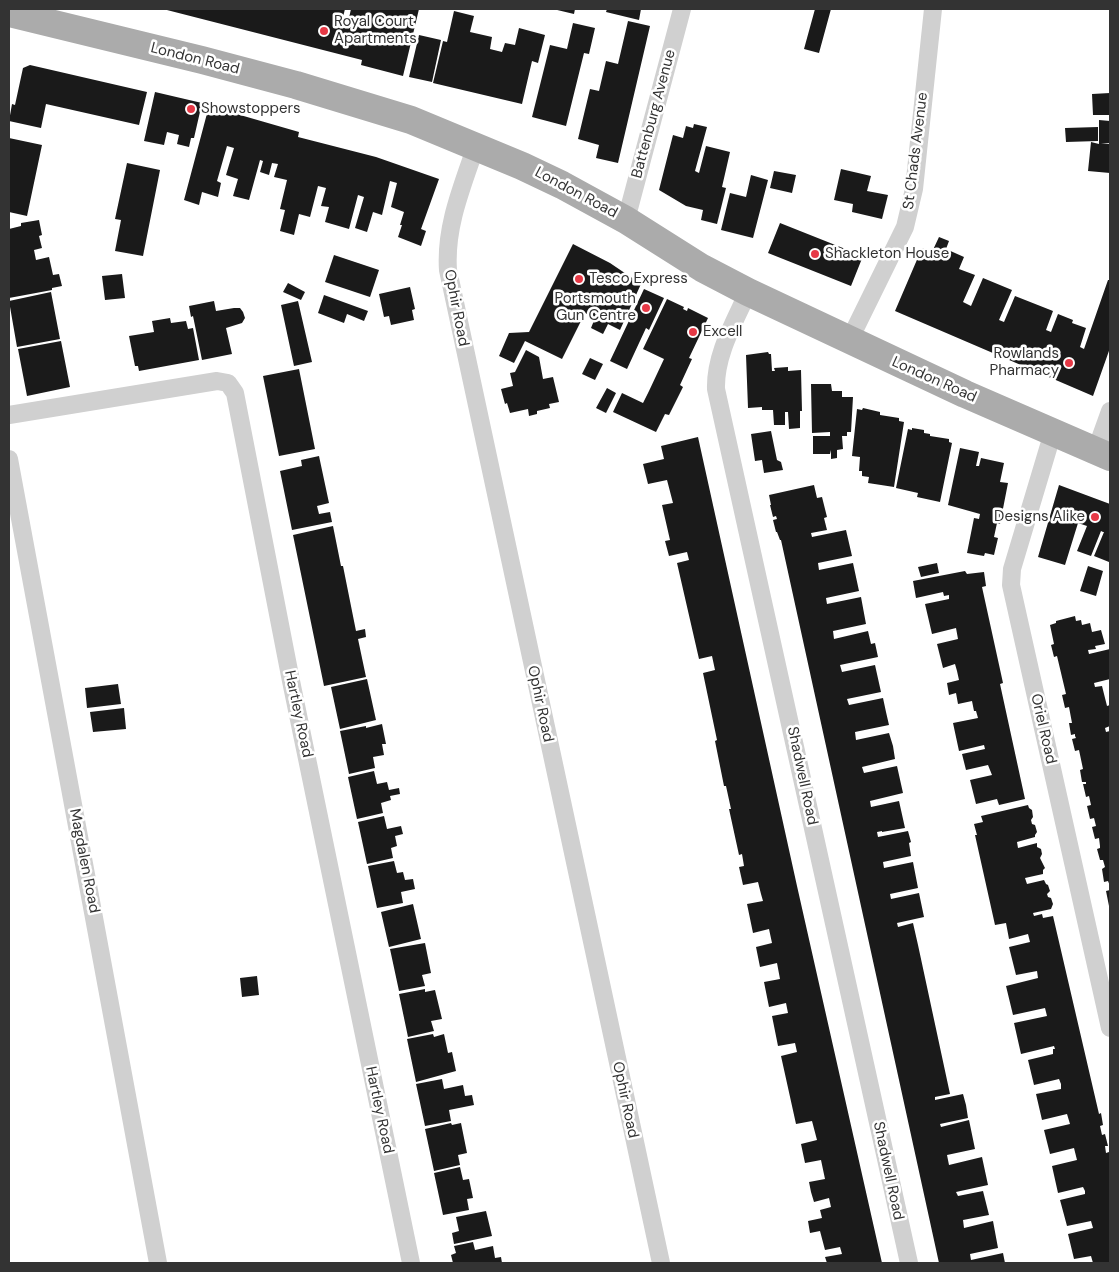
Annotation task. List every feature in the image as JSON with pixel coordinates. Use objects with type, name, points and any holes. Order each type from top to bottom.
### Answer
[{"type":"main road","name":"London Road","points":[[9,16],[202,60],[296,85],[411,120],[476,146],[562,185],[626,220],[702,268],[849,341],[1103,453]]},
{"type":"street","name":"Battenburg Avenue","points":[[626,220],[682,9]]},
{"type":"street","name":"St Chads Avenue","points":[[849,341],[905,228],[914,189],[933,9]]},
{"type":"street","name":"Ophir Road","points":[[476,146],[452,216],[448,234],[448,270],[661,1263]]},
{"type":"street","name":"Shadwell Road","points":[[748,292],[720,354],[716,374],[716,389],[908,1263]]},
{"type":"street","name":"Hartley Road","points":[[9,415],[217,381],[228,383],[235,393],[291,681],[411,1263]]},
{"type":"street","points":[[1103,453],[1110,410]]},
{"type":"street","name":"Oriel Road","points":[[1053,432],[1012,569],[1011,585],[1110,1028]]},
{"type":"street","name":"Magdalen Road","points":[[9,458],[158,1263]]},
{"type":"building","points":[[163,9],[345,9],[343,17],[349,18],[351,9],[419,9],[403,76],[361,65],[362,60]]},
{"type":"building","points":[[553,9],[575,9],[574,14]]},
{"type":"building","points":[[607,9],[641,9],[639,20],[606,12]]},
{"type":"building","points":[[815,9],[831,9],[819,53],[804,49]]},
{"type":"building","points":[[454,11],[474,16],[470,32],[492,37],[490,49],[502,52],[505,43],[515,45],[519,28],[545,35],[538,63],[532,61],[522,104],[433,83],[443,41],[447,42]]},
{"type":"building","points":[[628,21],[650,26],[618,163],[596,158],[599,145],[578,139],[590,89],[599,91],[606,61],[618,64]]},
{"type":"building","points":[[573,23],[595,28],[589,54],[584,53],[566,126],[532,117],[550,45],[567,49]]},
{"type":"building","points":[[419,35],[441,40],[432,82],[409,77]]},
{"type":"building","points":[[30,65],[147,92],[139,125],[46,104],[41,128],[9,121],[12,104],[15,105],[23,68]]},
{"type":"building","points":[[155,92],[202,103],[194,138],[191,138],[189,147],[177,144],[179,135],[167,132],[164,145],[144,141]]},
{"type":"building","points":[[1110,93],[1110,115],[1093,115],[1092,94]]},
{"type":"building","points":[[209,106],[299,132],[298,137],[376,157],[439,179],[421,229],[426,231],[421,246],[398,237],[404,212],[391,207],[397,183],[390,181],[382,215],[373,212],[367,232],[355,228],[364,197],[358,195],[349,229],[325,222],[329,207],[321,206],[326,188],[318,186],[310,217],[299,214],[294,235],[280,231],[285,210],[280,209],[287,180],[274,177],[278,164],[272,163],[269,175],[260,172],[263,161],[260,160],[249,200],[233,196],[238,179],[226,175],[234,148],[227,146],[217,181],[221,183],[218,197],[202,192],[199,205],[184,200]]},
{"type":"building","points":[[1099,120],[1110,121],[1110,143],[1101,143],[1110,144],[1110,173],[1088,171],[1091,142],[1099,144]]},
{"type":"building","points":[[694,124],[707,127],[695,171],[699,173],[706,146],[730,152],[722,187],[726,188],[717,224],[701,220],[703,210],[686,206],[659,190],[673,135],[683,138],[686,126],[693,128]]},
{"type":"building","points":[[1098,127],[1098,141],[1066,142],[1065,128]]},
{"type":"building","points":[[9,138],[42,145],[27,216],[9,212]]},
{"type":"building","points":[[127,163],[160,170],[143,256],[115,251],[121,220],[115,219]]},
{"type":"building","points":[[841,169],[871,176],[867,191],[888,195],[882,219],[852,212],[853,204],[834,200]]},
{"type":"building","points":[[774,171],[796,175],[792,193],[770,188]]},
{"type":"building","points":[[751,175],[768,180],[753,238],[721,230],[730,193],[746,197]]},
{"type":"building","points":[[39,220],[42,235],[39,236],[42,248],[34,250],[36,260],[49,257],[53,275],[59,274],[62,286],[52,288],[52,290],[9,298],[9,229],[21,226],[21,223]]},
{"type":"building","name":"Shackleton House","points":[[780,223],[863,256],[851,286],[768,253]]},
{"type":"building","points":[[939,237],[949,241],[946,249],[964,257],[959,269],[975,275],[963,302],[971,306],[983,278],[1012,290],[999,320],[1004,322],[1015,296],[1053,311],[1046,330],[1051,332],[1058,314],[1073,320],[1072,323],[1086,328],[1080,347],[1084,349],[1108,280],[1110,280],[1110,348],[1093,396],[895,311],[922,248],[932,252]]},
{"type":"building","points":[[573,244],[610,263],[641,284],[620,330],[608,324],[603,334],[591,328],[595,318],[585,313],[562,359],[525,341],[514,363],[499,356],[509,333],[529,332]]},
{"type":"building","points":[[334,255],[379,270],[370,297],[325,282]]},
{"type":"building","points":[[122,274],[125,298],[105,300],[102,276]]},
{"type":"building","points":[[288,283],[305,292],[301,300],[283,292]]},
{"type":"building","points":[[410,287],[415,309],[412,310],[414,320],[391,325],[389,316],[384,317],[379,294]]},
{"type":"building","points":[[644,289],[664,298],[649,330],[646,328],[627,369],[610,361]]},
{"type":"building","points":[[51,292],[60,339],[17,347],[9,301]]},
{"type":"building","points":[[324,295],[368,311],[364,321],[347,314],[344,323],[318,313]]},
{"type":"building","points":[[667,299],[684,307],[683,309],[687,311],[688,308],[708,318],[689,358],[692,359],[680,385],[683,387],[669,415],[665,414],[656,432],[613,412],[622,393],[643,403],[649,391],[664,359],[643,349]]},
{"type":"building","points":[[214,301],[216,311],[240,308],[245,318],[242,323],[226,328],[232,354],[202,360],[193,316],[191,317],[189,306]]},
{"type":"building","points":[[298,301],[312,362],[294,366],[281,305]]},
{"type":"building","points":[[170,318],[171,323],[186,321],[188,329],[193,328],[199,360],[139,371],[138,366],[135,366],[129,336],[154,332],[152,321]]},
{"type":"building","points":[[61,341],[70,387],[27,396],[18,349]]},
{"type":"building","points":[[526,350],[539,357],[543,379],[553,377],[559,402],[549,404],[550,408],[537,411],[537,414],[529,416],[528,409],[510,413],[507,403],[505,404],[501,389],[513,386],[510,373],[515,372]]},
{"type":"building","points":[[768,352],[771,354],[772,371],[775,371],[774,368],[788,367],[788,371],[801,370],[802,411],[800,411],[800,428],[789,429],[788,412],[785,412],[785,425],[774,425],[773,410],[762,410],[762,407],[748,408],[746,355]]},
{"type":"building","points":[[590,358],[603,364],[595,380],[582,374]]},
{"type":"building","points":[[299,369],[315,449],[279,456],[263,376]]},
{"type":"building","points":[[811,384],[831,384],[832,391],[842,391],[842,397],[853,397],[851,432],[847,432],[847,436],[842,436],[843,449],[837,450],[837,458],[831,459],[831,450],[830,454],[813,454],[813,436],[830,436],[830,432],[812,433]]},
{"type":"building","points":[[607,388],[616,393],[606,413],[596,408]]},
{"type":"building","points":[[863,408],[880,412],[880,415],[899,418],[899,421],[904,422],[894,487],[868,483],[869,477],[862,476],[862,471],[859,471],[860,457],[852,456],[857,409],[862,410]]},
{"type":"building","points":[[912,428],[924,430],[924,433],[930,434],[930,436],[949,439],[949,442],[952,443],[940,502],[917,497],[918,493],[896,488],[908,429],[912,430]]},
{"type":"building","points":[[771,431],[777,460],[781,462],[783,470],[764,473],[762,460],[755,461],[751,434]]},
{"type":"building","points":[[698,437],[882,1263],[827,1263],[825,1257],[842,1254],[840,1247],[825,1250],[820,1231],[810,1233],[808,1221],[822,1218],[820,1210],[831,1207],[829,1198],[814,1202],[809,1182],[825,1179],[821,1160],[805,1163],[801,1144],[817,1140],[812,1121],[796,1124],[781,1056],[797,1052],[795,1043],[778,1046],[772,1016],[788,1013],[786,1003],[769,1007],[764,982],[780,979],[777,963],[760,967],[756,947],[772,943],[769,929],[753,933],[747,904],[763,901],[758,882],[743,885],[739,867],[744,866],[742,854],[739,855],[726,786],[724,786],[715,741],[717,740],[703,673],[715,670],[712,656],[699,659],[677,563],[689,560],[687,552],[669,556],[665,541],[670,540],[662,505],[673,503],[667,480],[648,484],[643,464],[664,459],[661,446]]},
{"type":"building","points":[[960,448],[979,452],[976,466],[979,466],[981,458],[1004,463],[1000,482],[1008,483],[1000,524],[997,523],[994,537],[998,538],[994,555],[985,553],[984,556],[967,553],[974,518],[979,519],[980,514],[948,505]]},
{"type":"building","points":[[319,456],[329,503],[317,506],[319,514],[330,512],[332,522],[292,530],[280,471],[302,466],[301,460]]},
{"type":"building","points":[[814,485],[817,498],[822,497],[827,517],[824,518],[827,530],[811,533],[812,537],[846,530],[852,556],[818,563],[819,570],[853,563],[859,591],[826,598],[827,604],[861,597],[866,624],[833,631],[834,639],[868,631],[871,644],[875,643],[878,657],[840,665],[842,672],[875,665],[881,692],[847,699],[849,705],[883,698],[889,725],[855,732],[856,740],[889,733],[893,746],[895,759],[862,767],[864,773],[897,766],[903,793],[870,801],[871,807],[899,801],[905,828],[877,832],[878,837],[908,831],[911,842],[909,843],[911,856],[883,862],[884,868],[913,862],[918,888],[890,894],[891,899],[919,893],[924,917],[897,923],[898,927],[913,923],[950,1094],[935,1097],[935,1100],[963,1094],[966,1105],[968,1118],[940,1124],[941,1127],[969,1120],[975,1149],[947,1155],[949,1165],[982,1157],[988,1185],[956,1192],[958,1196],[983,1191],[989,1215],[963,1220],[964,1228],[993,1221],[998,1248],[970,1254],[971,1260],[1003,1253],[1005,1263],[939,1263],[781,540],[776,532],[773,520],[777,519],[776,516],[773,517],[770,505],[769,495]]},
{"type":"building","points":[[1059,485],[1110,504],[1109,562],[1094,556],[1104,532],[1101,531],[1091,556],[1077,551],[1087,526],[1078,523],[1065,565],[1038,557]]},
{"type":"building","points":[[333,526],[356,631],[365,629],[366,637],[358,639],[366,677],[324,686],[293,535]]},
{"type":"building","points":[[937,563],[939,573],[921,577],[918,567]]},
{"type":"building","points":[[1088,566],[1103,571],[1096,596],[1080,591]]},
{"type":"building","points":[[965,571],[967,574],[984,572],[986,586],[982,587],[1003,683],[1000,684],[1025,799],[999,805],[997,799],[976,804],[970,780],[992,775],[988,765],[966,770],[962,754],[985,749],[984,745],[959,751],[953,723],[978,718],[972,701],[958,704],[956,693],[949,695],[947,683],[959,680],[957,671],[955,664],[943,668],[937,644],[958,639],[956,628],[932,634],[925,604],[949,599],[949,595],[944,596],[943,592],[916,598],[913,581]]},
{"type":"building","points":[[1075,616],[1076,621],[1081,620],[1082,625],[1090,623],[1092,632],[1101,630],[1105,644],[1095,646],[1096,649],[1088,650],[1089,654],[1110,649],[1110,679],[1094,683],[1095,687],[1102,686],[1107,706],[1110,705],[1110,726],[1105,728],[1106,732],[1110,731],[1110,886],[1108,881],[1104,882],[1102,869],[1105,867],[1103,860],[1100,860],[1097,849],[1100,848],[1099,838],[1095,839],[1092,827],[1096,826],[1094,818],[1090,819],[1087,806],[1091,805],[1089,796],[1086,797],[1083,784],[1086,784],[1086,782],[1082,782],[1080,770],[1083,769],[1079,750],[1075,751],[1072,739],[1076,738],[1075,734],[1071,735],[1069,723],[1072,723],[1069,707],[1065,708],[1062,695],[1066,694],[1057,656],[1054,657],[1051,645],[1054,644],[1050,625],[1056,623],[1056,621]]},
{"type":"building","points":[[367,679],[376,720],[340,729],[331,687]]},
{"type":"building","points":[[118,684],[121,704],[87,708],[85,688]]},
{"type":"building","points":[[124,708],[126,729],[93,732],[90,712]]},
{"type":"building","points":[[382,724],[386,744],[382,744],[384,755],[373,757],[375,768],[349,774],[340,731]]},
{"type":"building","points":[[374,771],[377,784],[387,782],[389,790],[399,788],[400,794],[390,796],[391,800],[381,803],[383,813],[357,819],[348,777]]},
{"type":"building","points":[[1028,805],[1032,810],[1032,824],[1035,825],[1037,832],[1035,837],[1017,842],[1018,848],[1037,843],[1037,847],[1041,849],[1042,854],[1040,858],[1045,868],[1043,874],[1025,878],[1027,884],[1044,880],[1050,891],[1047,894],[1048,897],[1051,898],[1053,904],[1051,909],[1033,913],[1034,916],[1042,914],[1043,918],[1053,916],[1099,1114],[1101,1113],[1103,1125],[1100,1126],[1102,1135],[1105,1134],[1108,1146],[1105,1146],[1106,1153],[1109,1152],[1110,1160],[1110,1263],[1093,1263],[1091,1256],[1074,1259],[1068,1234],[1093,1228],[1091,1221],[1067,1226],[1060,1200],[1085,1194],[1085,1191],[1083,1187],[1058,1193],[1052,1166],[1077,1160],[1074,1148],[1050,1154],[1044,1130],[1070,1124],[1067,1114],[1042,1120],[1036,1094],[1061,1089],[1061,1084],[1059,1079],[1034,1085],[1028,1060],[1053,1054],[1053,1049],[1055,1049],[1054,1046],[1021,1054],[1014,1023],[1047,1016],[1045,1008],[1013,1015],[1006,986],[1038,978],[1037,971],[1016,975],[1009,947],[1030,942],[1028,934],[1009,939],[1006,923],[995,925],[975,835],[977,835],[974,824],[983,822],[981,816]]},
{"type":"building","points":[[384,816],[387,829],[401,826],[403,834],[395,836],[397,846],[391,848],[393,858],[367,864],[358,822]]},
{"type":"building","points":[[394,861],[397,873],[403,872],[405,880],[413,879],[415,889],[401,892],[403,903],[377,908],[368,866]]},
{"type":"building","points":[[1110,890],[1110,906],[1109,906],[1106,891]]},
{"type":"building","points":[[413,904],[421,939],[389,947],[381,912]]},
{"type":"building","points":[[425,943],[431,973],[422,975],[425,986],[399,991],[390,949]]},
{"type":"building","points":[[257,976],[259,995],[242,997],[240,978]]},
{"type":"building","points":[[425,989],[425,992],[435,990],[442,1019],[431,1021],[434,1031],[408,1037],[399,994]]},
{"type":"building","points":[[433,1034],[434,1037],[444,1034],[448,1053],[452,1052],[456,1071],[416,1082],[407,1039]]},
{"type":"building","points":[[442,1079],[444,1089],[463,1085],[465,1096],[472,1095],[474,1105],[449,1110],[451,1121],[425,1126],[416,1084]]},
{"type":"building","points":[[451,1123],[452,1125],[461,1123],[467,1153],[458,1155],[460,1165],[434,1171],[425,1129]]},
{"type":"building","points":[[460,1167],[463,1180],[469,1179],[473,1198],[467,1199],[469,1210],[443,1215],[434,1173]]},
{"type":"building","points":[[486,1211],[492,1236],[454,1244],[452,1233],[459,1231],[456,1217]]},
{"type":"building","points":[[473,1242],[475,1250],[493,1246],[495,1258],[501,1257],[502,1263],[453,1263],[451,1255],[456,1253],[454,1246]]},
{"type":"place","name":"Royal Court Apartments","points":[[324,31]]},
{"type":"place","name":"Showstoppers","points":[[191,109]]},
{"type":"place","name":"Shackleton House","points":[[815,254]]},
{"type":"place","name":"Tesco Express","points":[[579,279]]},
{"type":"place","name":"Portsmouth Gun Centre","points":[[646,308]]},
{"type":"place","name":"Excell","points":[[693,332]]},
{"type":"place","name":"Rowlands Pharmacy","points":[[1069,363]]},
{"type":"place","name":"Designs Alike","points":[[1095,517]]}]
